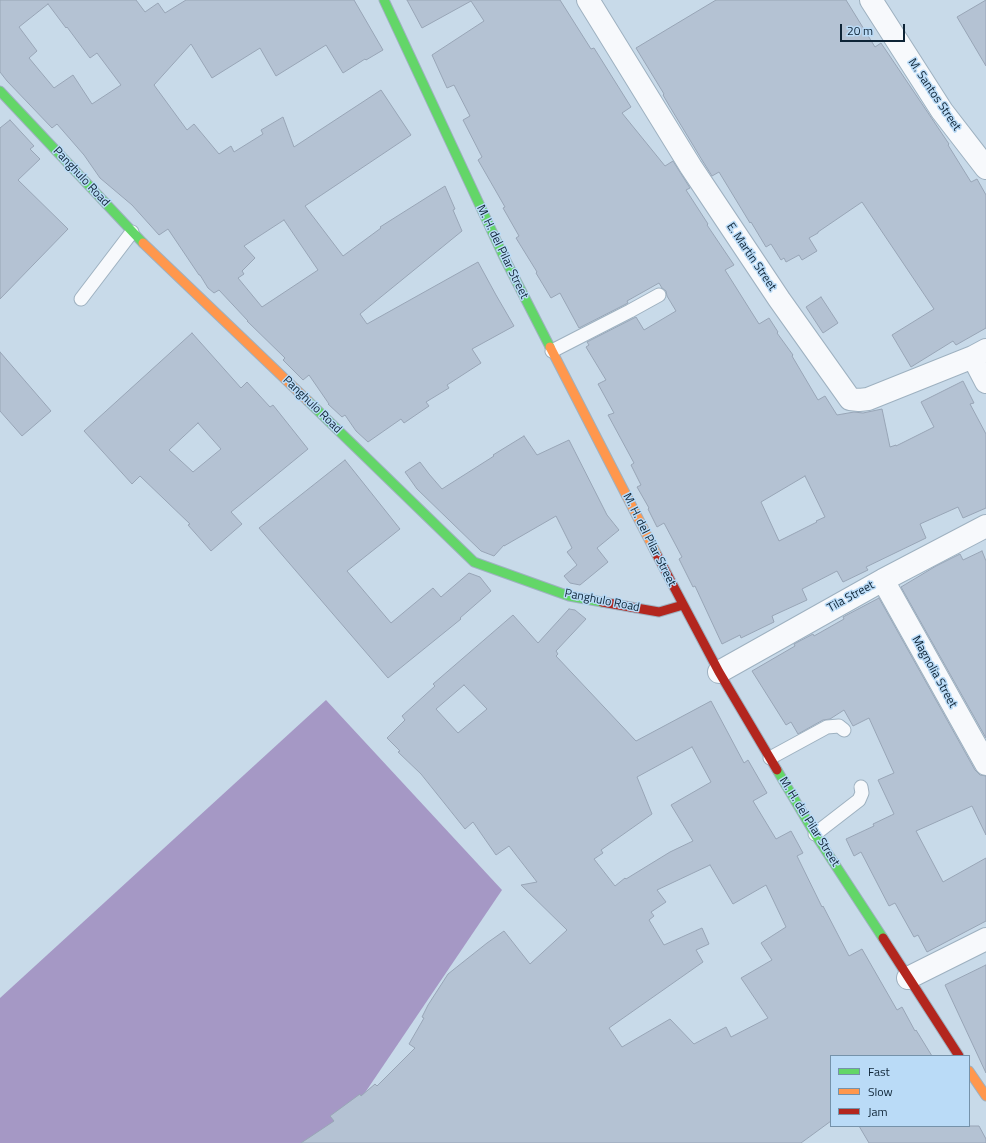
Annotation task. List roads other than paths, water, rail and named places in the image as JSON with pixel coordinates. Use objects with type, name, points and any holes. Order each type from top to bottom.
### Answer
[{"type":"main road","name":"M. H. del Pilar Street","points":[[384,0],[503,255],[719,672],[815,834],[958,1055]]},
{"type":"main road","name":"Panghulo Road","points":[[0,91],[132,232],[474,562],[569,596],[659,612],[683,605]]},
{"type":"main road","points":[[970,1072],[986,1096]]},
{"type":"street","name":"E. Martin Street","points":[[588,0],[691,167],[779,299],[850,399],[868,399],[979,353]]},
{"type":"street","name":"M. Santos Street","points":[[871,0],[942,111],[986,168]]},
{"type":"street","points":[[979,353],[986,382]]},
{"type":"street","name":"Tila Street","points":[[719,672],[883,580],[986,526]]},
{"type":"street","name":"Magnolia Street","points":[[883,580],[986,764]]},
{"type":"street","points":[[908,978],[986,939]]},
{"type":"lane","points":[[81,299],[132,232]]},
{"type":"lane","points":[[552,351],[630,312],[659,294]]},
{"type":"lane","points":[[770,758],[827,727],[839,726],[844,730]]},
{"type":"lane","points":[[815,834],[858,800],[862,793],[861,787]]}]
